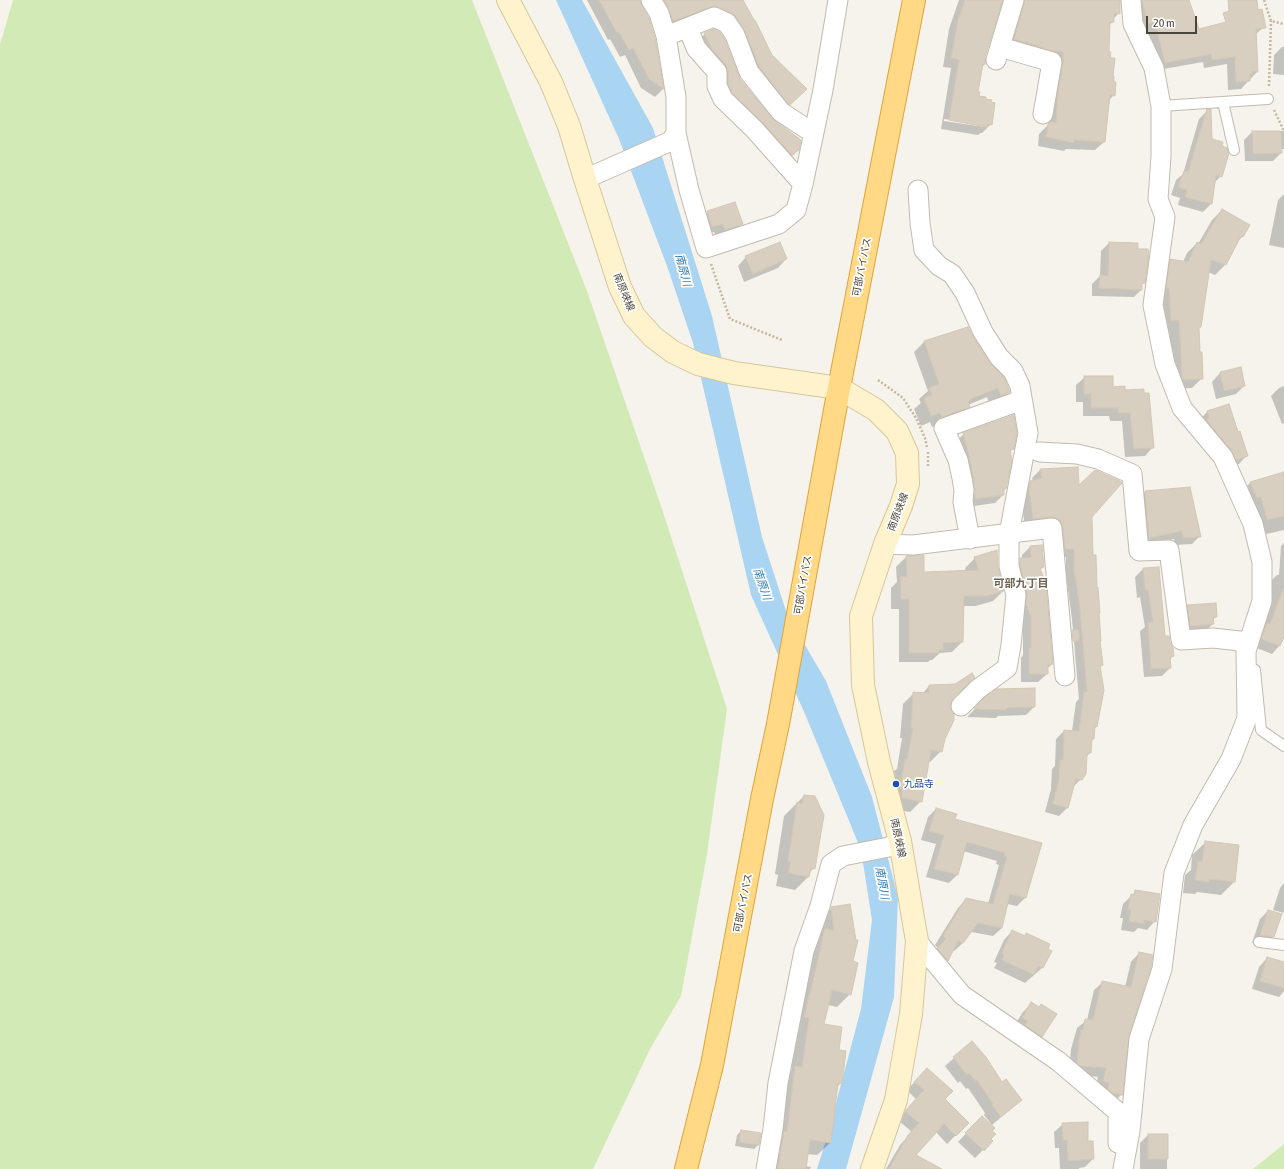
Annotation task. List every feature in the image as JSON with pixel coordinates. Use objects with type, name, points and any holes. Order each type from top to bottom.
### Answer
[{"type":"highway","name":"可部バイパス","points":[[686,1169],[712,1065],[762,799],[778,724],[839,388],[914,0]]},
{"type":"main road","name":"南原峡線","points":[[508,0],[551,82],[569,126],[620,287],[634,316],[653,337],[673,352],[698,364],[734,372],[839,388],[876,410],[897,431],[907,453],[908,484],[885,544],[861,616],[864,685],[894,844],[917,941],[911,1014],[896,1100],[872,1169]]},
{"type":"street","points":[[651,0],[658,13],[666,36],[676,97],[669,139],[689,190],[706,248],[779,224],[796,210],[823,90],[838,0]]},
{"type":"street","points":[[1014,0],[998,54],[1052,62],[1043,114]]},
{"type":"street","points":[[1123,1168],[1130,1131],[1139,1038],[1162,969],[1174,873],[1193,825],[1231,759],[1247,718],[1247,647],[1262,601],[1262,562],[1253,524],[1223,457],[1182,408],[1165,364],[1152,305],[1165,217],[1158,199],[1161,156],[1161,106],[1154,68],[1133,24],[1131,0]]},
{"type":"street","points":[[666,36],[714,17],[727,23],[735,35],[748,72],[781,112],[813,133]]},
{"type":"street","points":[[688,28],[696,48],[717,72],[717,86],[722,100],[754,129],[803,184]]},
{"type":"street","points":[[585,179],[669,139]]},
{"type":"street","points":[[918,190],[920,223],[924,250],[939,266],[952,274],[965,293],[983,332],[999,357],[1013,371],[1020,386],[1028,433],[1009,534],[1009,566],[1016,595],[1007,668],[978,689],[961,706]]},
{"type":"street","points":[[970,539],[963,502],[964,490],[959,466],[944,428],[1022,400]]},
{"type":"street","points":[[1039,452],[1077,454],[1098,459],[1132,474],[1139,551],[1169,550],[1181,640],[1212,638],[1247,647]]},
{"type":"street","points":[[885,544],[913,545],[1052,528],[1064,676]]},
{"type":"street","points":[[766,1169],[773,1129],[778,1083],[804,951],[820,906],[831,864],[843,856],[894,844]]},
{"type":"street","points":[[917,941],[962,995],[1058,1061],[1118,1112],[1118,1161],[1123,1168]]},
{"type":"lane","points":[[1161,106],[1268,99]]},
{"type":"lane","points":[[1223,102],[1234,150]]},
{"type":"lane","points":[[1247,647],[1254,662],[1261,730],[1284,746]]},
{"type":"lane","points":[[1259,942],[1284,945]]},
{"type":"path","points":[[1264,0],[1272,21],[1268,99],[1284,131]]},
{"type":"path","points":[[1272,21],[1284,24]]},
{"type":"path","points":[[706,248],[730,319],[782,340]]},
{"type":"green space","points":[[13,0],[472,0],[587,291],[663,512],[727,709],[707,854],[681,996],[650,1049],[593,1169],[0,1169],[0,45]]},
{"type":"green space","points":[[1284,1144],[1284,1169],[1253,1169]]},
{"type":"water","name":"南原川","points":[[556,0],[582,0],[653,128],[712,316],[762,537],[787,614],[826,681],[872,797],[898,897],[894,997],[846,1169],[817,1169],[861,1009],[872,920],[861,850],[805,714],[751,595],[693,343],[667,266],[619,139]]},
{"type":"building","points":[[599,0],[640,0],[649,18],[655,38],[664,89],[649,79],[633,48],[629,50],[619,32],[617,33]]},
{"type":"building","points":[[664,0],[743,0],[755,20],[772,55],[807,89],[790,105],[788,104],[759,66],[745,31],[732,13],[714,6],[673,21]]},
{"type":"building","points":[[965,0],[1003,0],[985,57],[986,64],[983,64],[978,92],[980,92],[979,96],[986,97],[986,99],[992,100],[991,102],[995,103],[992,125],[988,124],[987,127],[949,120],[959,60],[951,58],[958,20]]},
{"type":"building","points":[[1025,0],[1120,0],[1120,14],[1114,13],[1114,22],[1110,22],[1109,52],[1111,52],[1110,58],[1115,58],[1113,76],[1114,82],[1116,82],[1115,96],[1110,95],[1105,142],[1074,140],[1074,143],[1046,137],[1048,124],[1050,122],[1056,123],[1063,52],[1049,50],[1014,39]]},
{"type":"building","points":[[1142,0],[1189,0],[1199,29],[1226,22],[1223,13],[1229,11],[1228,0],[1257,0],[1258,10],[1262,9],[1266,28],[1256,29],[1258,72],[1252,71],[1252,74],[1250,74],[1250,81],[1236,82],[1235,57],[1212,60],[1211,54],[1165,63],[1155,22],[1148,24]]},
{"type":"building","points":[[714,29],[720,32],[725,40],[740,79],[773,119],[801,140],[799,150],[792,155],[762,122],[732,93],[728,84],[728,72],[726,65],[712,49],[704,33]]},
{"type":"building","points":[[1207,109],[1211,109],[1212,139],[1223,142],[1222,146],[1227,148],[1229,153],[1222,177],[1216,175],[1212,204],[1185,197],[1187,190],[1178,187],[1184,171],[1188,172]]},
{"type":"building","points":[[1252,131],[1281,131],[1282,153],[1253,154]]},
{"type":"building","points":[[735,202],[743,224],[725,230],[723,224],[712,227],[707,211]]},
{"type":"building","points":[[1222,209],[1250,225],[1243,237],[1241,236],[1226,265],[1211,260],[1201,327],[1199,328],[1203,379],[1183,380],[1179,320],[1171,321],[1169,288],[1166,288],[1170,259],[1188,262],[1197,242],[1201,244]]},
{"type":"building","points":[[780,242],[787,259],[753,274],[745,256]]},
{"type":"building","points":[[1109,242],[1138,243],[1138,249],[1148,249],[1149,254],[1145,283],[1142,283],[1142,290],[1099,288],[1100,275],[1108,276]]},
{"type":"building","points":[[968,327],[990,363],[1004,377],[1010,392],[1001,396],[998,388],[971,399],[968,402],[970,407],[942,417],[940,413],[931,416],[924,398],[932,395],[929,388],[939,384],[924,341]]},
{"type":"building","points":[[1241,367],[1245,386],[1224,391],[1220,372]]},
{"type":"building","points":[[1084,376],[1113,376],[1113,387],[1125,386],[1125,390],[1144,389],[1144,393],[1149,393],[1154,448],[1134,449],[1130,413],[1118,413],[1118,408],[1091,408],[1091,394],[1084,394]]},
{"type":"building","points":[[1229,404],[1248,456],[1236,460],[1231,450],[1207,419],[1209,418],[1207,411]]},
{"type":"building","points":[[1014,415],[1017,433],[1014,449],[1010,450],[1012,461],[1006,489],[1004,489],[1004,495],[975,499],[973,476],[963,433]]},
{"type":"building","points":[[1078,467],[1079,485],[1095,470],[1122,483],[1092,517],[1093,555],[1096,555],[1097,588],[1098,587],[1100,613],[1100,641],[1103,665],[1100,666],[1104,690],[1097,727],[1095,726],[1094,739],[1092,739],[1091,753],[1088,753],[1087,755],[1086,774],[1082,780],[1076,779],[1068,808],[1053,804],[1059,780],[1060,760],[1063,760],[1064,730],[1079,731],[1084,692],[1087,692],[1080,610],[1074,575],[1074,549],[1065,549],[1063,527],[1061,521],[1057,518],[1051,517],[1033,519],[1029,489],[1030,481],[1042,478],[1040,469]]},
{"type":"building","points":[[1284,472],[1284,516],[1267,520],[1261,497],[1257,498],[1250,482]]},
{"type":"building","points":[[1190,487],[1201,537],[1183,538],[1182,531],[1149,538],[1145,491]]},
{"type":"building","points":[[1042,545],[1044,567],[1040,568],[1046,584],[1053,664],[1048,665],[1048,674],[1029,674],[1031,617],[1026,604],[1027,593],[1020,565],[1020,558],[1031,557],[1030,546]]},
{"type":"building","points":[[997,550],[998,568],[1004,591],[987,596],[964,596],[963,642],[943,643],[943,650],[939,650],[939,653],[909,653],[909,599],[901,599],[900,577],[907,576],[906,556],[924,555],[924,572],[979,570],[974,557]]},
{"type":"building","points":[[1159,567],[1165,636],[1169,636],[1174,656],[1170,657],[1171,668],[1151,669],[1148,623],[1153,622],[1148,590],[1145,590],[1143,568]]},
{"type":"building","points":[[1283,589],[1284,637],[1280,646],[1261,639],[1267,623],[1270,624]]},
{"type":"building","points":[[1216,603],[1217,617],[1213,617],[1214,624],[1190,626],[1187,605]]},
{"type":"building","points":[[1072,630],[1079,630],[1079,641],[1073,641]]},
{"type":"building","points":[[972,673],[975,678],[953,698],[951,703],[950,708],[954,714],[954,720],[945,739],[942,752],[931,750],[922,802],[902,798],[902,788],[900,787],[913,728],[911,728],[913,692],[929,693],[929,685],[955,684]]},
{"type":"building","points":[[1035,688],[1035,707],[1006,708],[1006,710],[974,709],[985,697],[996,689]]},
{"type":"building","points":[[804,795],[815,796],[824,815],[815,869],[811,868],[809,877],[788,873],[791,862],[788,861],[797,802],[802,804]]},
{"type":"building","points":[[936,808],[957,814],[955,819],[1042,843],[1026,898],[1010,894],[1002,928],[978,923],[963,943],[958,941],[948,961],[937,948],[946,939],[943,936],[966,898],[993,904],[1007,857],[1004,856],[1005,853],[967,842],[958,875],[934,869],[944,835],[929,831]]},
{"type":"building","points":[[1205,841],[1239,845],[1235,882],[1209,879],[1209,882],[1195,880],[1198,861],[1202,862]]},
{"type":"building","points":[[1135,890],[1160,894],[1156,922],[1144,920],[1144,924],[1129,921],[1131,910],[1128,909],[1131,894],[1134,895]]},
{"type":"building","points":[[850,904],[856,940],[858,940],[853,961],[858,963],[851,995],[832,990],[824,1024],[842,1027],[839,1050],[846,1051],[842,1084],[838,1083],[831,1143],[810,1140],[806,1169],[778,1169],[784,1131],[787,1132],[795,1066],[802,1067],[809,1018],[804,1017],[825,928],[834,931],[831,907]]},
{"type":"building","points":[[1268,910],[1282,914],[1274,937],[1260,935]]},
{"type":"building","points":[[1012,930],[1025,936],[1026,933],[1050,944],[1048,949],[1052,951],[1043,968],[1038,966],[1034,975],[1002,960],[1004,955],[1002,953]]},
{"type":"building","points":[[1139,952],[1153,955],[1151,967],[1129,1036],[1123,1095],[1112,1093],[1108,1089],[1109,1083],[1103,1081],[1106,1068],[1080,1066],[1077,1063],[1079,1040],[1085,1019],[1093,1020],[1102,981],[1131,987]]},
{"type":"building","points":[[1267,957],[1284,962],[1284,988],[1260,981]]},
{"type":"building","points":[[1031,1002],[1039,1007],[1041,1004],[1057,1014],[1042,1037],[1025,1025],[1028,1021],[1022,1018]]},
{"type":"building","points":[[972,1041],[986,1057],[1002,1082],[1006,1079],[1022,1100],[1001,1117],[977,1080],[975,1081],[969,1073],[967,1075],[953,1057]]},
{"type":"building","points":[[927,1068],[953,1091],[945,1099],[969,1123],[956,1136],[944,1124],[916,1155],[942,1169],[889,1169],[908,1135],[919,1123],[905,1111],[924,1090],[914,1082]]},
{"type":"building","points":[[982,1116],[995,1128],[992,1131],[996,1134],[991,1139],[993,1141],[984,1151],[965,1133]]},
{"type":"building","points":[[1088,1122],[1088,1141],[1093,1141],[1094,1159],[1068,1161],[1067,1140],[1063,1140],[1062,1123]]},
{"type":"building","points":[[741,1130],[761,1133],[759,1145],[739,1142]]},
{"type":"building","points":[[1148,1134],[1168,1134],[1168,1159],[1148,1159]]},
{"type":"place","name":"九品寺","points":[[896,784]]},
{"type":"district","name":"可部九丁目","points":[[1021,584]]}]
